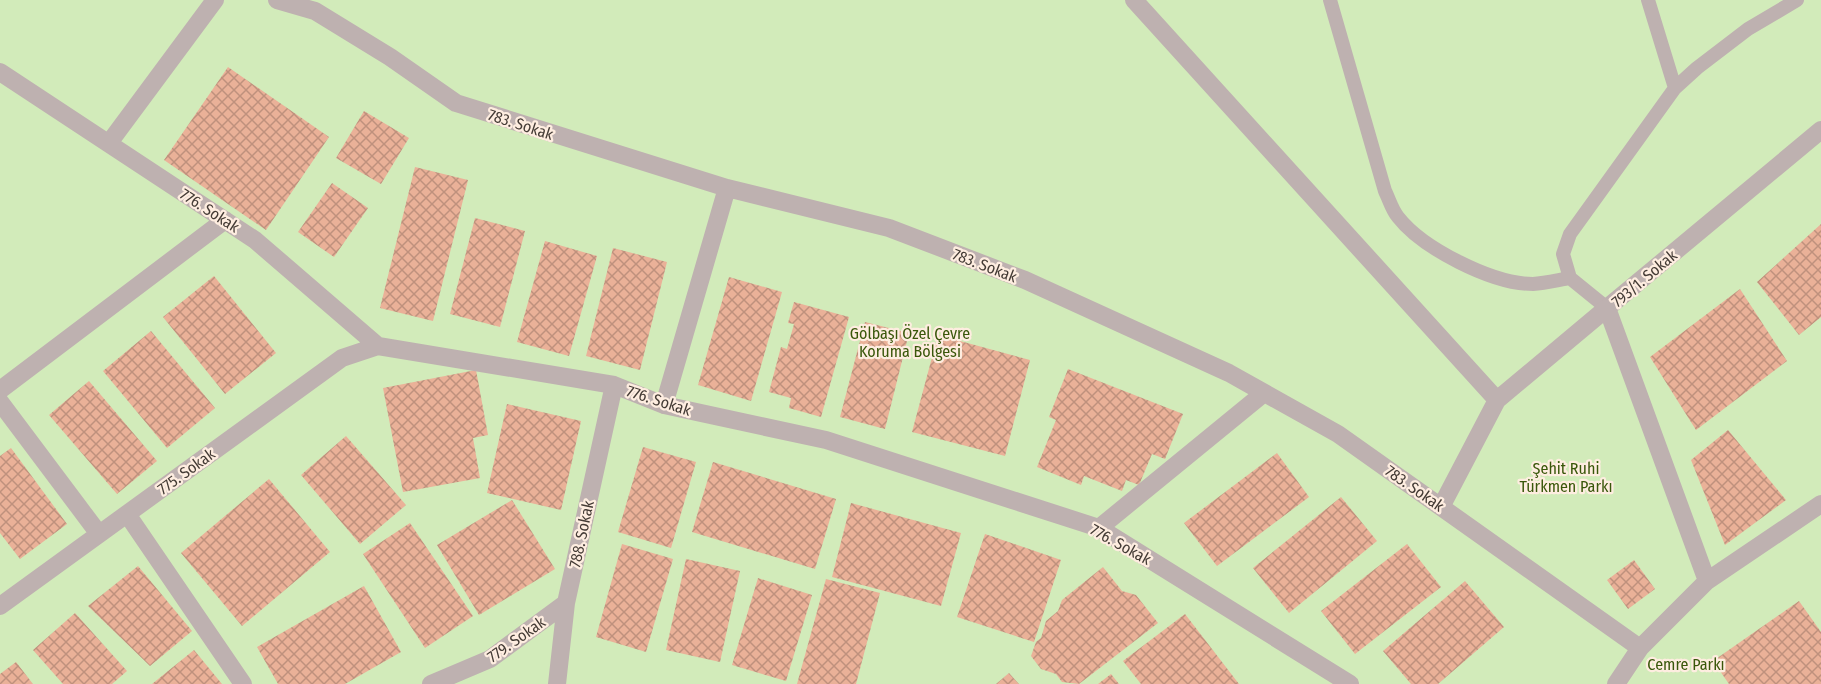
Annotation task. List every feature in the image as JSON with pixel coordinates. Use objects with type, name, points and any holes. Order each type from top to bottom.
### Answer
[{"type":"street","points":[[109,143],[216,0]]},
{"type":"street","name":"783. Sokak","points":[[277,0],[315,11],[390,57],[456,103],[727,188],[889,228],[1025,280],[1229,373],[1338,434],[1640,648]]},
{"type":"street","points":[[1134,0],[1497,400]]},
{"type":"street","name":"776. Sokak","points":[[0,72],[255,240],[378,346],[614,385],[664,405],[826,440],[1099,528],[1350,684]]},
{"type":"street","name":"793/1. Sokak","points":[[1707,581],[1606,308],[1821,130]]},
{"type":"street","points":[[664,405],[727,188]]},
{"type":"street","points":[[0,390],[225,220]]},
{"type":"street","points":[[1441,507],[1497,400],[1606,308]]},
{"type":"street","name":"775. Sokak","points":[[0,606],[342,358],[378,346]]},
{"type":"street","name":"788. Sokak","points":[[557,684],[566,603],[614,385]]},
{"type":"street","points":[[1099,528],[1264,393]]},
{"type":"street","points":[[0,402],[99,534]]},
{"type":"street","points":[[1616,684],[1640,648],[1707,581],[1821,504]]},
{"type":"street","points":[[127,513],[243,684]]},
{"type":"street","name":"779. Sokak","points":[[431,684],[490,659],[566,603]]},
{"type":"lane","points":[[1330,0],[1385,191],[1396,216],[1417,235],[1452,258],[1481,273],[1532,284],[1570,278]]},
{"type":"lane","points":[[1648,0],[1675,88]]},
{"type":"lane","points":[[1606,308],[1570,278],[1563,254],[1570,234],[1675,88],[1748,29],[1797,0]]},
{"type":"green space","name":"Gölbaşı Özel Çevre Koruma Bölgesi","points":[[0,0],[1821,0],[1821,684],[0,684]]},
{"type":"building","points":[[228,67],[329,137],[266,230],[164,160]]},
{"type":"building","points":[[364,111],[409,138],[381,184],[336,158]]},
{"type":"building","points":[[415,167],[468,180],[433,321],[380,308]]},
{"type":"building","points":[[332,183],[368,208],[334,257],[298,232]]},
{"type":"building","points":[[475,218],[525,231],[500,327],[450,314]]},
{"type":"building","points":[[1821,224],[1821,317],[1799,335],[1757,282]]},
{"type":"building","points":[[545,241],[597,256],[569,356],[517,342]]},
{"type":"building","points":[[613,248],[667,262],[640,370],[586,356]]},
{"type":"building","points":[[214,276],[276,353],[225,394],[163,317]]},
{"type":"building","points":[[729,277],[782,292],[751,401],[698,385]]},
{"type":"building","points":[[1740,289],[1787,361],[1696,430],[1650,357]]},
{"type":"building","points":[[794,302],[849,317],[821,417],[789,408],[791,398],[769,392],[781,347],[787,349],[794,324],[788,323]]},
{"type":"building","points":[[865,322],[909,333],[885,429],[840,417]]},
{"type":"building","points":[[151,331],[215,408],[167,448],[103,371]]},
{"type":"building","points":[[938,335],[1030,360],[1005,456],[912,432]]},
{"type":"building","points":[[1068,369],[1183,414],[1165,459],[1152,454],[1139,485],[1126,480],[1122,491],[1084,476],[1081,485],[1037,467],[1056,420],[1049,417]]},
{"type":"building","points":[[476,370],[488,435],[473,438],[480,478],[403,492],[383,388]]},
{"type":"building","points":[[89,381],[157,461],[117,494],[49,415]]},
{"type":"building","points":[[507,404],[581,421],[561,510],[487,493]]},
{"type":"building","points":[[1728,430],[1786,500],[1725,545],[1691,460]]},
{"type":"building","points":[[346,436],[406,505],[360,544],[301,475]]},
{"type":"building","points":[[643,447],[696,462],[671,548],[618,532]]},
{"type":"building","points":[[11,448],[67,524],[20,559],[0,533],[0,456]]},
{"type":"building","points":[[1277,453],[1309,497],[1217,566],[1184,523]]},
{"type":"building","points":[[713,462],[836,499],[815,569],[692,532]]},
{"type":"building","points":[[269,479],[330,552],[242,626],[181,553]]},
{"type":"building","points":[[1341,497],[1377,541],[1289,613],[1253,568]]},
{"type":"building","points":[[512,500],[555,569],[479,615],[437,545]]},
{"type":"building","points":[[851,503],[961,533],[941,606],[832,577]]},
{"type":"building","points":[[410,523],[473,616],[425,648],[363,554]]},
{"type":"building","points":[[985,534],[1061,560],[1034,642],[957,617]]},
{"type":"building","points":[[622,544],[673,559],[646,652],[596,637]]},
{"type":"building","points":[[1407,544],[1441,587],[1355,654],[1321,611]]},
{"type":"building","points":[[686,559],[740,571],[720,662],[666,650]]},
{"type":"building","points":[[1634,560],[1655,589],[1628,609],[1607,580]]},
{"type":"building","points":[[138,566],[192,631],[150,666],[88,606]]},
{"type":"building","points":[[1103,567],[1122,591],[1136,595],[1158,623],[1079,684],[1062,682],[1056,674],[1041,669],[1031,656],[1036,642],[1041,638],[1046,621],[1058,611],[1062,600]]},
{"type":"building","points":[[758,578],[812,595],[786,681],[732,665]]},
{"type":"building","points":[[826,579],[880,593],[856,684],[797,684]]},
{"type":"building","points":[[1465,581],[1504,627],[1438,684],[1411,684],[1383,651]]},
{"type":"building","points":[[364,586],[401,652],[345,684],[278,684],[257,647]]},
{"type":"building","points":[[1799,601],[1821,632],[1821,684],[1729,684],[1713,661]]},
{"type":"building","points":[[75,613],[127,671],[112,684],[63,684],[33,650]]},
{"type":"building","points":[[1185,614],[1239,684],[1141,684],[1123,661]]},
{"type":"building","points":[[194,650],[222,684],[152,684]]},
{"type":"building","points":[[16,662],[33,684],[0,684],[0,674]]},
{"type":"building","points":[[1009,673],[1019,684],[996,684]]},
{"type":"building","points":[[1111,674],[1119,684],[1098,684]]},
{"type":"park label","name":"Şehit Ruhi Türkmen Parkı","points":[[1566,477]]},
{"type":"park label","name":"Cemre Parkı","points":[[1686,664]]}]
